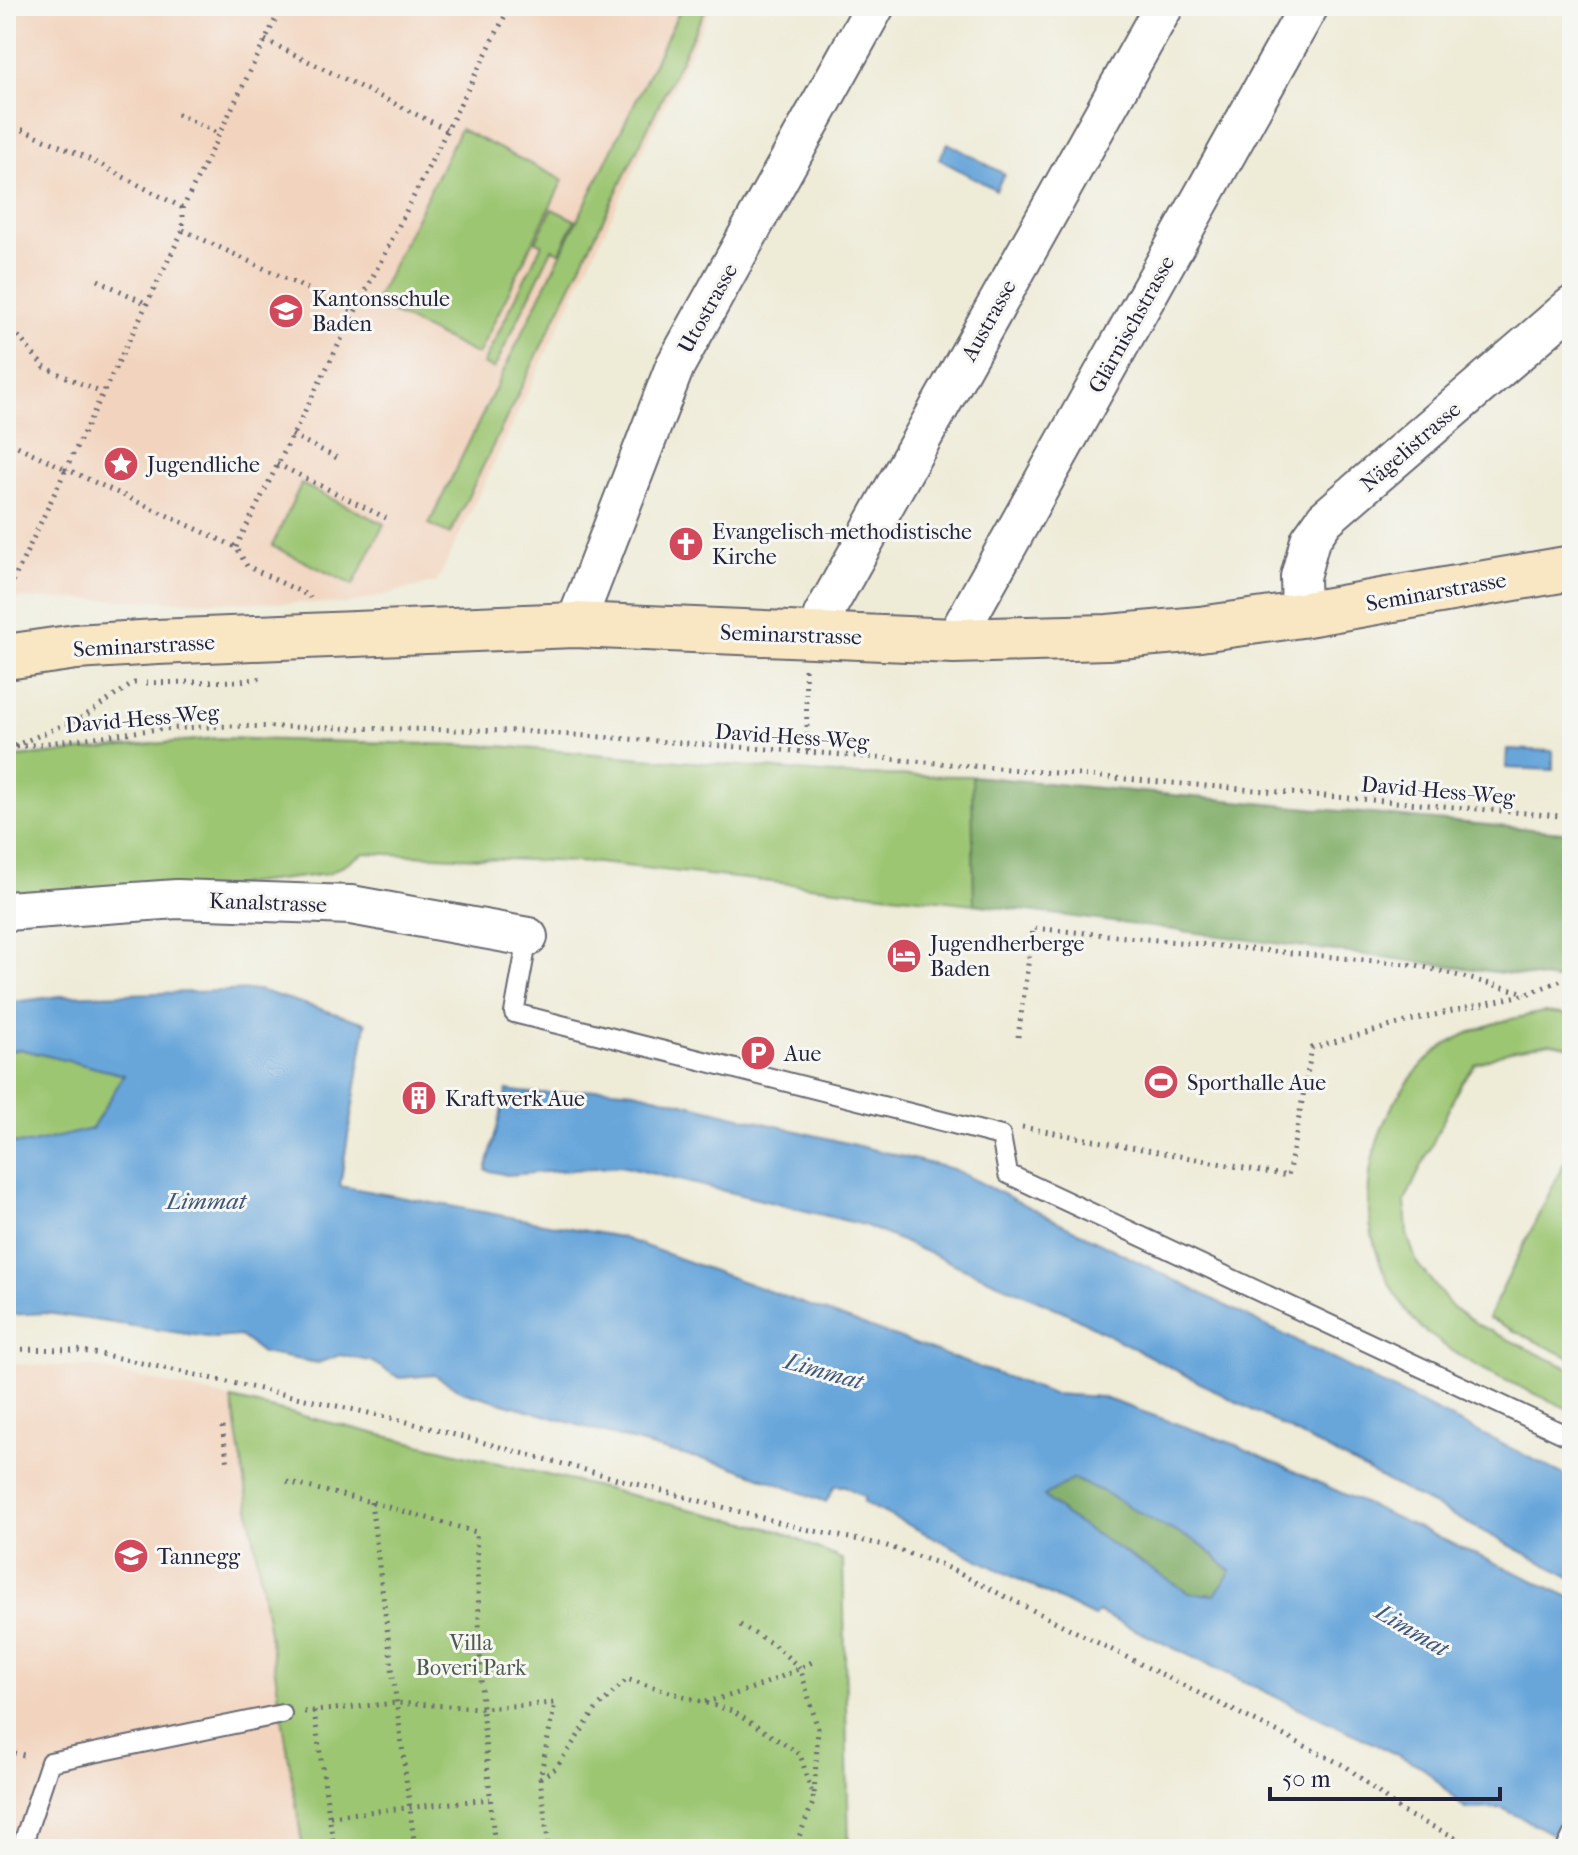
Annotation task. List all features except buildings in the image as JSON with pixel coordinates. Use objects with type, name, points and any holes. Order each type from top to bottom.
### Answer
[{"type":"main road","name":"Seminarstrasse","points":[[6,657],[76,647],[157,642],[575,625],[954,641],[1108,637],[1200,629],[1301,615],[1572,568]]},
{"type":"street","name":"Utostrasse","points":[[575,625],[675,366],[875,6]]},
{"type":"street","name":"Austrasse","points":[[806,634],[830,601],[1164,6]]},
{"type":"street","name":"Glärnischstrasse","points":[[954,641],[1309,6]]},
{"type":"street","name":"Nägelistrasse","points":[[1301,615],[1300,577],[1310,540],[1325,519],[1572,306]]},
{"type":"street","name":"Kanalstrasse","points":[[6,911],[177,899],[351,905],[528,937]]},
{"type":"lane","points":[[528,937],[514,1013],[1001,1136],[1008,1174],[1572,1438]]},
{"type":"lane","points":[[21,1849],[50,1762],[282,1714]]},
{"type":"lane","points":[[1566,1849],[1572,1836]]},
{"type":"path","points":[[6,596],[183,230],[183,208],[282,6]]},
{"type":"path","points":[[236,547],[510,6]]},
{"type":"path","points":[[265,40],[446,129]]},
{"type":"path","points":[[177,114],[220,134]]},
{"type":"path","points":[[6,130],[24,130],[85,157],[183,208]]},
{"type":"path","points":[[183,230],[354,311]]},
{"type":"path","points":[[98,280],[147,304]]},
{"type":"path","points":[[6,326],[14,331],[44,367],[102,393]]},
{"type":"path","points":[[292,435],[337,458]]},
{"type":"path","points":[[17,446],[236,547],[247,566],[309,596],[314,611]]},
{"type":"path","points":[[277,464],[386,518]]},
{"type":"path","points":[[806,634],[797,659],[805,669],[808,752]]},
{"type":"path","points":[[7,748],[83,717],[134,683],[239,681],[270,677]]},
{"type":"path","name":"David-Hess-Weg","points":[[7,748],[159,729],[230,726],[518,731],[808,752],[1572,817]]},
{"type":"path","points":[[1018,1037],[1033,928],[1416,965],[1527,994]]},
{"type":"path","points":[[1018,1127],[1288,1176],[1312,1048],[1413,1020],[1527,994],[1572,976]]},
{"type":"path","points":[[6,1349],[77,1350],[105,1355],[396,1419],[800,1528],[884,1545],[940,1564],[1347,1767],[1402,1812],[1480,1849]]},
{"type":"path","points":[[222,1427],[228,1464]]},
{"type":"path","points":[[287,1482],[476,1532],[482,1708],[495,1849]]},
{"type":"path","points":[[371,1502],[415,1849]]},
{"type":"path","points":[[740,1625],[774,1645],[800,1668],[818,1729],[814,1800],[794,1849]]},
{"type":"path","points":[[705,1702],[740,1694],[816,1660]]},
{"type":"path","points":[[540,1778],[556,1768],[597,1708],[627,1679],[732,1711],[800,1754],[814,1800]]},
{"type":"path","points":[[282,1714],[396,1703],[482,1708],[555,1703],[540,1778],[549,1849]]},
{"type":"path","points":[[314,1711],[334,1849]]},
{"type":"path","points":[[330,1816],[490,1799]]},
{"type":"shaded area","name":"Kantonsschule Baden","points":[[19,6],[712,6],[437,582],[347,604],[6,598],[6,39]]},
{"type":"shaded area","name":"Tannegg","points":[[6,1364],[94,1367],[232,1399],[303,1849],[6,1849]]},
{"type":"green space","points":[[682,6],[707,6],[450,534],[429,524]]},
{"type":"green space","points":[[460,129],[563,180],[478,355],[374,304]]},
{"type":"green space","points":[[552,209],[575,220],[560,252],[552,249],[494,369],[483,364],[542,244],[536,241]]},
{"type":"green space","points":[[301,484],[384,524],[353,585],[272,546]]},
{"type":"green space","points":[[217,738],[498,746],[848,775],[972,776],[974,904],[598,863],[364,853],[328,874],[121,899],[6,919],[6,758]]},
{"type":"green space","points":[[972,776],[1572,833],[1572,982],[974,904]]},
{"type":"green space","points":[[1544,1012],[1572,1015],[1572,1047],[1550,1043],[1506,1052],[1476,1064],[1461,1083],[1405,1201],[1407,1234],[1417,1263],[1452,1307],[1478,1325],[1572,1370],[1572,1411],[1469,1361],[1420,1327],[1395,1294],[1379,1261],[1371,1226],[1368,1191],[1373,1156],[1385,1122],[1402,1090],[1427,1060],[1467,1034]]},
{"type":"green space","points":[[19,1049],[124,1074],[92,1129],[29,1144],[6,1143],[6,1052]]},
{"type":"green space","points":[[1572,1147],[1572,1359],[1488,1318]]},
{"type":"green space","name":"Villa Boveri Park","points":[[232,1399],[780,1531],[843,1560],[849,1849],[303,1849]]},
{"type":"green space","points":[[1073,1479],[1198,1542],[1231,1571],[1215,1595],[1189,1593],[1065,1515],[1043,1495]]},
{"type":"water","points":[[948,143],[1004,174],[996,190],[939,159]]},
{"type":"water","points":[[1507,749],[1553,751],[1553,770],[1506,768]]},
{"type":"water","name":"Limmat","points":[[259,990],[366,1023],[340,1186],[620,1237],[1053,1394],[1101,1397],[1234,1444],[1572,1598],[1572,1844],[1502,1808],[1465,1809],[1423,1767],[1098,1612],[1094,1617],[864,1503],[864,1497],[845,1486],[835,1486],[826,1502],[728,1465],[670,1452],[462,1391],[434,1375],[400,1378],[370,1361],[340,1355],[318,1363],[262,1353],[240,1336],[214,1338],[46,1313],[6,1315],[6,1143],[29,1144],[92,1129],[124,1075],[20,1049],[6,1052],[6,1003],[60,996]],"holes":[[[1073,1479],[1104,1492],[1157,1523],[1198,1542],[1231,1571],[1215,1595],[1189,1593],[1065,1515],[1044,1496]]]},
{"type":"water","points":[[602,1088],[634,1091],[953,1169],[1572,1479],[1572,1578],[1065,1312],[864,1225],[621,1166],[507,1175],[486,1170],[507,1090],[554,1093]]},
{"type":"place","name":"Kantonsschule Baden","points":[[286,311]]},
{"type":"place","name":"Jugendliche","points":[[121,464]]},
{"type":"place","name":"Evangelisch-methodistische Kirche","points":[[686,544]]},
{"type":"place","name":"Jugendherberge Baden","points":[[904,956]]},
{"type":"place","name":"Aue","points":[[758,1053]]},
{"type":"place","name":"Sporthalle Aue","points":[[1161,1082]]},
{"type":"place","name":"Kraftwerk Aue","points":[[419,1098]]},
{"type":"place","name":"Tannegg","points":[[131,1556]]}]
